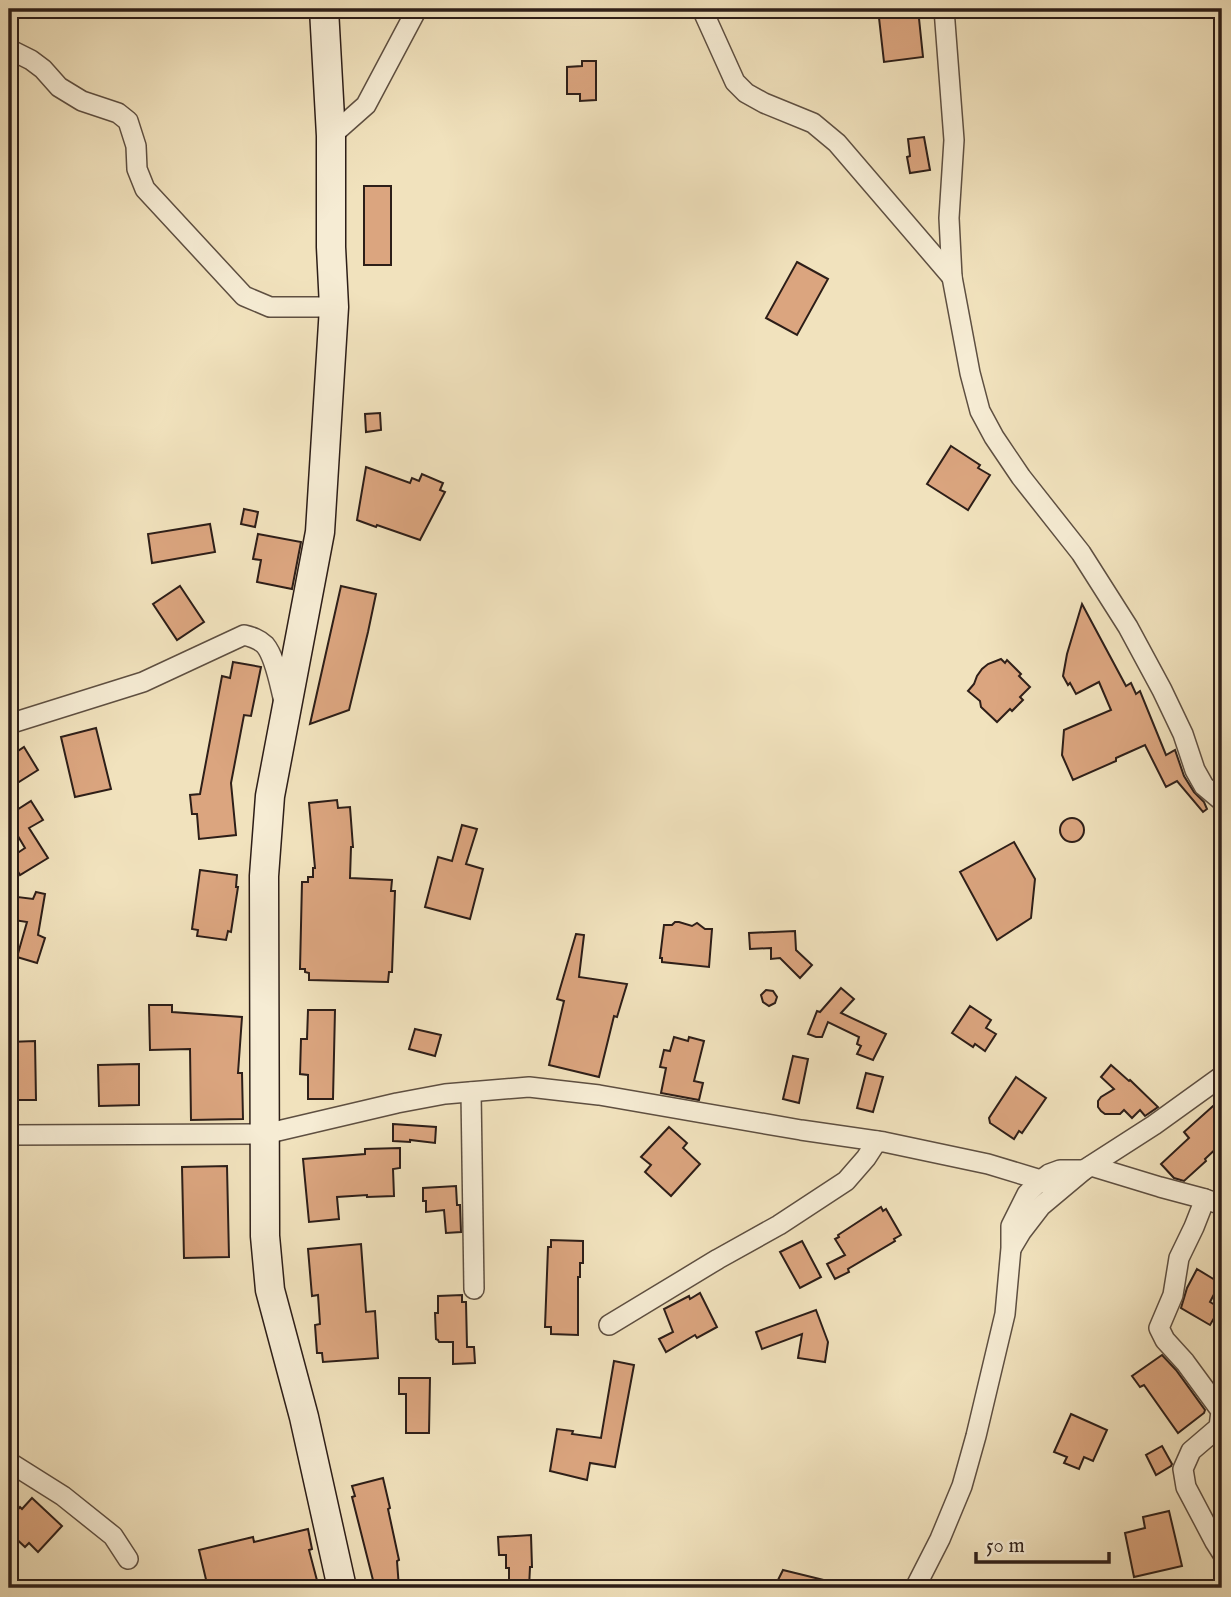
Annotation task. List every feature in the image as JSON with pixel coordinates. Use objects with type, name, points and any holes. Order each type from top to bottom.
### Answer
[{"type":"main road","points":[[324,9],[331,136],[334,307],[320,532],[271,796],[264,876],[265,1236],[270,1290],[304,1417],[342,1588]]},
{"type":"street","points":[[331,136],[366,105],[417,9]]},
{"type":"street","points":[[702,9],[735,82],[746,93],[764,103],[813,123],[838,143],[953,277]]},
{"type":"street","points":[[944,9],[954,140],[949,218],[953,277],[970,373],[980,411],[1021,478],[1081,553],[1128,627],[1183,734],[1195,770],[1204,786],[1222,801]]},
{"type":"street","points":[[9,48],[43,69],[59,87],[82,101],[118,113],[128,121],[136,146],[137,169],[145,189],[244,296],[270,307],[334,307]]},
{"type":"street","points":[[9,724],[143,682],[244,635],[257,639],[266,647],[272,658],[286,709]]},
{"type":"street","points":[[1011,1248],[1036,1213],[1058,1191],[1222,1076]]},
{"type":"street","points":[[9,1135],[265,1134],[397,1102],[445,1094],[529,1087],[599,1095],[877,1141],[963,1158],[1041,1180],[1058,1191]]},
{"type":"street","points":[[471,1092],[474,1289]]},
{"type":"street","points":[[609,1325],[675,1284],[779,1226],[846,1181],[877,1141]]},
{"type":"street","points":[[915,1588],[945,1529],[962,1486],[972,1449],[1005,1314],[1011,1226],[1027,1194],[1049,1174],[1060,1170],[1088,1168],[1213,1202],[1194,1227],[1179,1258],[1173,1295],[1159,1328],[1165,1340],[1221,1411],[1219,1427],[1191,1451],[1183,1475],[1186,1487],[1222,1553]]},
{"type":"street","points":[[9,1462],[63,1496],[113,1536],[128,1559]]},
{"type":"building","points":[[878,9],[918,9],[923,57],[884,62]]},
{"type":"building","points":[[582,61],[596,61],[596,100],[580,101],[580,94],[567,94],[567,67],[582,66]]},
{"type":"building","points":[[924,137],[930,170],[910,173],[908,139]]},
{"type":"building","points":[[364,186],[391,186],[391,265],[364,265]]},
{"type":"building","points":[[797,262],[828,279],[797,335],[766,318]]},
{"type":"building","points":[[380,413],[381,430],[366,432],[365,414]]},
{"type":"building","points":[[951,446],[990,475],[968,510],[927,484]]},
{"type":"building","points":[[366,467],[410,483],[412,478],[419,481],[422,474],[443,483],[440,490],[445,492],[420,540],[357,520]]},
{"type":"building","points":[[244,509],[258,512],[255,527],[241,524]]},
{"type":"building","points":[[210,524],[215,552],[152,563],[148,534]]},
{"type":"building","points":[[258,534],[301,542],[292,589],[257,582],[261,560],[253,559]]},
{"type":"building","points":[[180,586],[204,622],[177,640],[153,604]]},
{"type":"building","points":[[341,586],[376,594],[368,632],[349,710],[310,724]]},
{"type":"building","points":[[1082,604],[1126,686],[1131,683],[1136,694],[1140,691],[1166,755],[1175,750],[1184,776],[1204,802],[1207,809],[1203,812],[1177,781],[1166,787],[1145,745],[1073,780],[1062,755],[1064,730],[1111,710],[1099,682],[1076,694],[1063,676]]},
{"type":"building","points":[[1001,659],[1005,663],[1007,660],[1030,687],[1020,697],[1023,700],[997,722],[968,691],[982,669]]},
{"type":"building","points":[[233,662],[261,667],[251,716],[244,715],[231,783],[236,835],[199,839],[197,814],[192,814],[190,795],[200,794],[222,676],[230,678]]},
{"type":"building","points":[[96,728],[111,789],[75,797],[61,737]]},
{"type":"building","points":[[24,747],[38,770],[14,785],[9,776],[9,757]]},
{"type":"building","points":[[337,800],[338,808],[350,807],[353,847],[350,878],[392,880],[391,891],[395,891],[392,972],[389,972],[388,982],[309,980],[309,973],[300,969],[302,882],[308,882],[308,877],[313,877],[315,868],[309,803]]},
{"type":"building","points":[[31,801],[43,820],[29,828],[48,858],[20,875],[10,858],[25,848],[9,821],[9,815]]},
{"type":"building","points":[[1072,818],[1081,821],[1084,830],[1081,839],[1072,842],[1063,839],[1060,830],[1063,821]]},
{"type":"building","points":[[462,825],[477,829],[466,864],[483,869],[470,919],[425,907],[438,857],[452,861]]},
{"type":"building","points":[[1014,842],[1035,879],[1031,918],[997,940],[960,872]]},
{"type":"building","points":[[200,870],[237,875],[238,887],[231,932],[228,931],[226,940],[197,936],[198,930],[192,929]]},
{"type":"building","points":[[36,892],[45,894],[38,935],[45,938],[37,963],[17,957],[27,922],[14,920],[18,897],[33,899]]},
{"type":"building","points":[[675,922],[692,926],[697,923],[705,929],[712,929],[709,967],[662,962],[660,958],[664,925],[672,925]]},
{"type":"building","points":[[795,931],[796,950],[812,965],[800,978],[780,958],[771,959],[771,948],[750,949],[749,933]]},
{"type":"building","points":[[576,934],[584,935],[579,977],[627,984],[617,1017],[614,1016],[599,1077],[549,1065],[564,1001],[557,999]]},
{"type":"building","points":[[841,988],[854,999],[841,1013],[886,1034],[873,1060],[857,1054],[861,1046],[857,1044],[859,1037],[828,1022],[822,1037],[808,1034],[817,1011],[820,1012]]},
{"type":"building","points":[[766,990],[773,991],[777,997],[775,1003],[769,1006],[763,1002],[761,995]]},
{"type":"building","points":[[149,1005],[172,1005],[172,1012],[242,1017],[238,1073],[242,1073],[243,1119],[191,1120],[190,1049],[150,1050]]},
{"type":"building","points":[[970,1006],[991,1020],[986,1028],[996,1034],[985,1051],[975,1044],[973,1047],[952,1033]]},
{"type":"building","points":[[308,1010],[335,1010],[333,1099],[308,1099],[308,1075],[300,1074],[301,1039],[307,1039]]},
{"type":"building","points":[[415,1029],[441,1035],[435,1056],[409,1049]]},
{"type":"building","points":[[674,1037],[688,1041],[689,1037],[704,1041],[694,1081],[703,1083],[699,1100],[661,1093],[666,1068],[660,1067],[664,1050],[670,1051]]},
{"type":"building","points":[[35,1041],[36,1100],[10,1100],[9,1042]]},
{"type":"building","points":[[793,1056],[808,1059],[799,1103],[783,1099]]},
{"type":"building","points":[[139,1064],[139,1105],[99,1106],[98,1065]]},
{"type":"building","points":[[1111,1065],[1158,1107],[1145,1116],[1140,1110],[1132,1118],[1124,1110],[1120,1114],[1105,1114],[1101,1111],[1098,1101],[1114,1089],[1101,1077]]},
{"type":"building","points":[[866,1073],[883,1077],[873,1112],[857,1108]]},
{"type":"building","points":[[1016,1077],[1046,1098],[1022,1133],[1019,1131],[1014,1139],[990,1123],[989,1118]]},
{"type":"building","points":[[1222,1098],[1222,1143],[1184,1181],[1174,1178],[1161,1164],[1189,1138],[1184,1132]]},
{"type":"building","points":[[393,1124],[436,1127],[435,1143],[393,1141]]},
{"type":"building","points":[[669,1127],[687,1143],[683,1148],[700,1164],[671,1196],[645,1172],[651,1165],[641,1157]]},
{"type":"building","points":[[400,1148],[400,1168],[393,1169],[394,1196],[337,1197],[339,1219],[309,1222],[303,1159],[365,1154],[365,1149]]},
{"type":"building","points":[[227,1166],[229,1257],[184,1258],[182,1167]]},
{"type":"building","points":[[456,1186],[461,1232],[446,1233],[444,1210],[426,1212],[423,1188]]},
{"type":"building","points":[[881,1207],[883,1211],[886,1209],[901,1235],[835,1279],[827,1264],[845,1255],[835,1239]]},
{"type":"building","points":[[551,1240],[583,1241],[583,1263],[580,1263],[578,1277],[578,1335],[551,1334],[551,1327],[545,1327],[548,1247],[551,1247]]},
{"type":"building","points":[[802,1241],[821,1277],[800,1288],[780,1252]]},
{"type":"building","points":[[361,1244],[366,1312],[375,1311],[378,1358],[323,1362],[322,1353],[317,1353],[315,1325],[320,1324],[318,1295],[312,1296],[308,1249]]},
{"type":"building","points":[[1197,1269],[1220,1283],[1210,1302],[1220,1308],[1210,1325],[1181,1308]]},
{"type":"building","points":[[700,1293],[717,1327],[697,1338],[695,1335],[666,1352],[659,1339],[673,1332],[664,1309]]},
{"type":"building","points":[[462,1295],[462,1302],[466,1302],[467,1347],[474,1347],[475,1363],[453,1364],[453,1342],[439,1342],[436,1339],[435,1313],[438,1313],[438,1296]]},
{"type":"building","points":[[816,1310],[828,1342],[825,1362],[798,1358],[802,1334],[762,1349],[756,1332]]},
{"type":"building","points":[[1162,1355],[1205,1410],[1178,1433],[1144,1385],[1140,1387],[1132,1376]]},
{"type":"building","points":[[614,1361],[634,1365],[615,1467],[590,1463],[587,1480],[550,1471],[557,1429],[601,1438]]},
{"type":"building","points":[[399,1378],[430,1378],[429,1433],[406,1433],[406,1394],[399,1394]]},
{"type":"building","points":[[1071,1414],[1107,1430],[1093,1461],[1084,1457],[1079,1469],[1064,1463],[1067,1457],[1054,1452]]},
{"type":"building","points":[[1162,1446],[1172,1464],[1156,1475],[1146,1455]]},
{"type":"building","points":[[383,1478],[399,1560],[399,1588],[375,1588],[352,1497],[355,1496],[352,1486]]},
{"type":"building","points":[[32,1498],[62,1526],[38,1552],[29,1543],[25,1547],[9,1532],[9,1519]]},
{"type":"building","points":[[1169,1511],[1182,1566],[1134,1577],[1125,1533],[1145,1528],[1143,1517]]},
{"type":"building","points":[[308,1529],[312,1549],[309,1550],[319,1588],[208,1588],[199,1550],[253,1537],[254,1542]]},
{"type":"building","points":[[531,1535],[532,1567],[529,1588],[509,1588],[509,1568],[506,1568],[506,1555],[499,1555],[498,1537]]},
{"type":"building","points":[[783,1570],[836,1583],[835,1588],[774,1588]]}]
